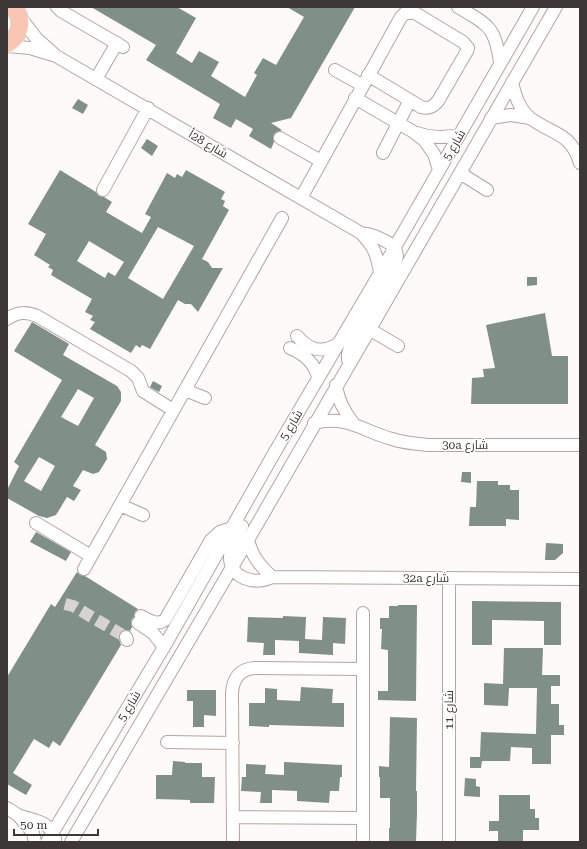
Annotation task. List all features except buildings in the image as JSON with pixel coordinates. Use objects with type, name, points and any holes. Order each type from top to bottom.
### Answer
[{"type":"highway","points":[[7,45],[17,34],[20,26],[16,12]]},
{"type":"street","points":[[57,7],[61,11],[120,45],[96,79]]},
{"type":"street","points":[[458,7],[478,18],[490,29],[498,45],[500,62]]},
{"type":"street","name":"شارع 5","points":[[52,838],[164,647],[318,377],[380,273],[533,7]]},
{"type":"street","name":"شارع 5","points":[[71,842],[232,568],[314,423],[556,7]]},
{"type":"street","points":[[300,198],[365,80],[401,17],[401,10],[415,13],[463,42],[468,48],[435,105],[426,108],[365,80],[335,70]]},
{"type":"street","name":"شارع 28أ","points":[[16,12],[36,38],[56,56],[148,108],[361,233],[377,237],[395,247]]},
{"type":"street","name":"شارع 28أ","points":[[7,45],[30,48],[56,56]]},
{"type":"street","points":[[512,82],[518,102],[530,118]]},
{"type":"street","points":[[355,98],[412,131],[424,140],[437,162],[439,170]]},
{"type":"street","points":[[383,153],[410,100]]},
{"type":"street","points":[[103,190],[148,108]]},
{"type":"street","points":[[491,118],[511,116],[530,118],[561,135],[570,144],[578,156],[580,163]]},
{"type":"street","points":[[412,131],[443,138],[459,135]]},
{"type":"street","points":[[280,138],[321,161]]},
{"type":"street","points":[[460,173],[488,190]]},
{"type":"street","points":[[84,569],[282,218]]},
{"type":"street","name":"شارع 28أ","points":[[361,233],[370,243],[378,257],[380,273]]},
{"type":"street","points":[[349,364],[349,349],[396,261],[397,251],[395,247]]},
{"type":"street","points":[[7,319],[14,314],[22,312],[37,316],[131,371],[138,378],[143,391],[173,410]]},
{"type":"street","points":[[369,329],[398,346]]},
{"type":"street","points":[[297,336],[304,344],[321,350],[330,349],[338,344]]},
{"type":"street","points":[[290,348],[305,356],[312,363],[318,377]]},
{"type":"street","name":"30a شارع","points":[[336,385],[342,408],[354,424]]},
{"type":"street","points":[[185,390],[205,398]]},
{"type":"street","name":"30a شارع","points":[[314,423],[326,420],[336,420],[354,424],[374,433],[410,444],[580,445]]},
{"type":"street","points":[[232,568],[230,555],[232,547],[274,469],[276,450]]},
{"type":"street","points":[[120,505],[143,515]]},
{"type":"street","points":[[36,523],[91,556]]},
{"type":"street","points":[[164,647],[140,620],[156,623],[165,620],[211,540],[220,532],[232,528]]},
{"type":"street","points":[[248,540],[256,561],[263,570],[272,577]]},
{"type":"street","name":"32a شارع","points":[[232,568],[238,574],[253,581],[260,581],[272,577],[580,579]]},
{"type":"street","name":"شارع 11","points":[[449,578],[449,842]]},
{"type":"street","points":[[363,613],[363,842]]},
{"type":"street","points":[[233,842],[232,685],[235,678],[240,672],[247,668],[363,669]]},
{"type":"street","points":[[167,742],[233,743]]},
{"type":"street","points":[[7,808],[18,815],[37,821],[48,827],[52,838]]},
{"type":"street","points":[[18,815],[33,833],[35,842]]},
{"type":"street","points":[[233,816],[363,818]]},
{"type":"tunnel","points":[[65,604],[73,606],[126,637]]}]
